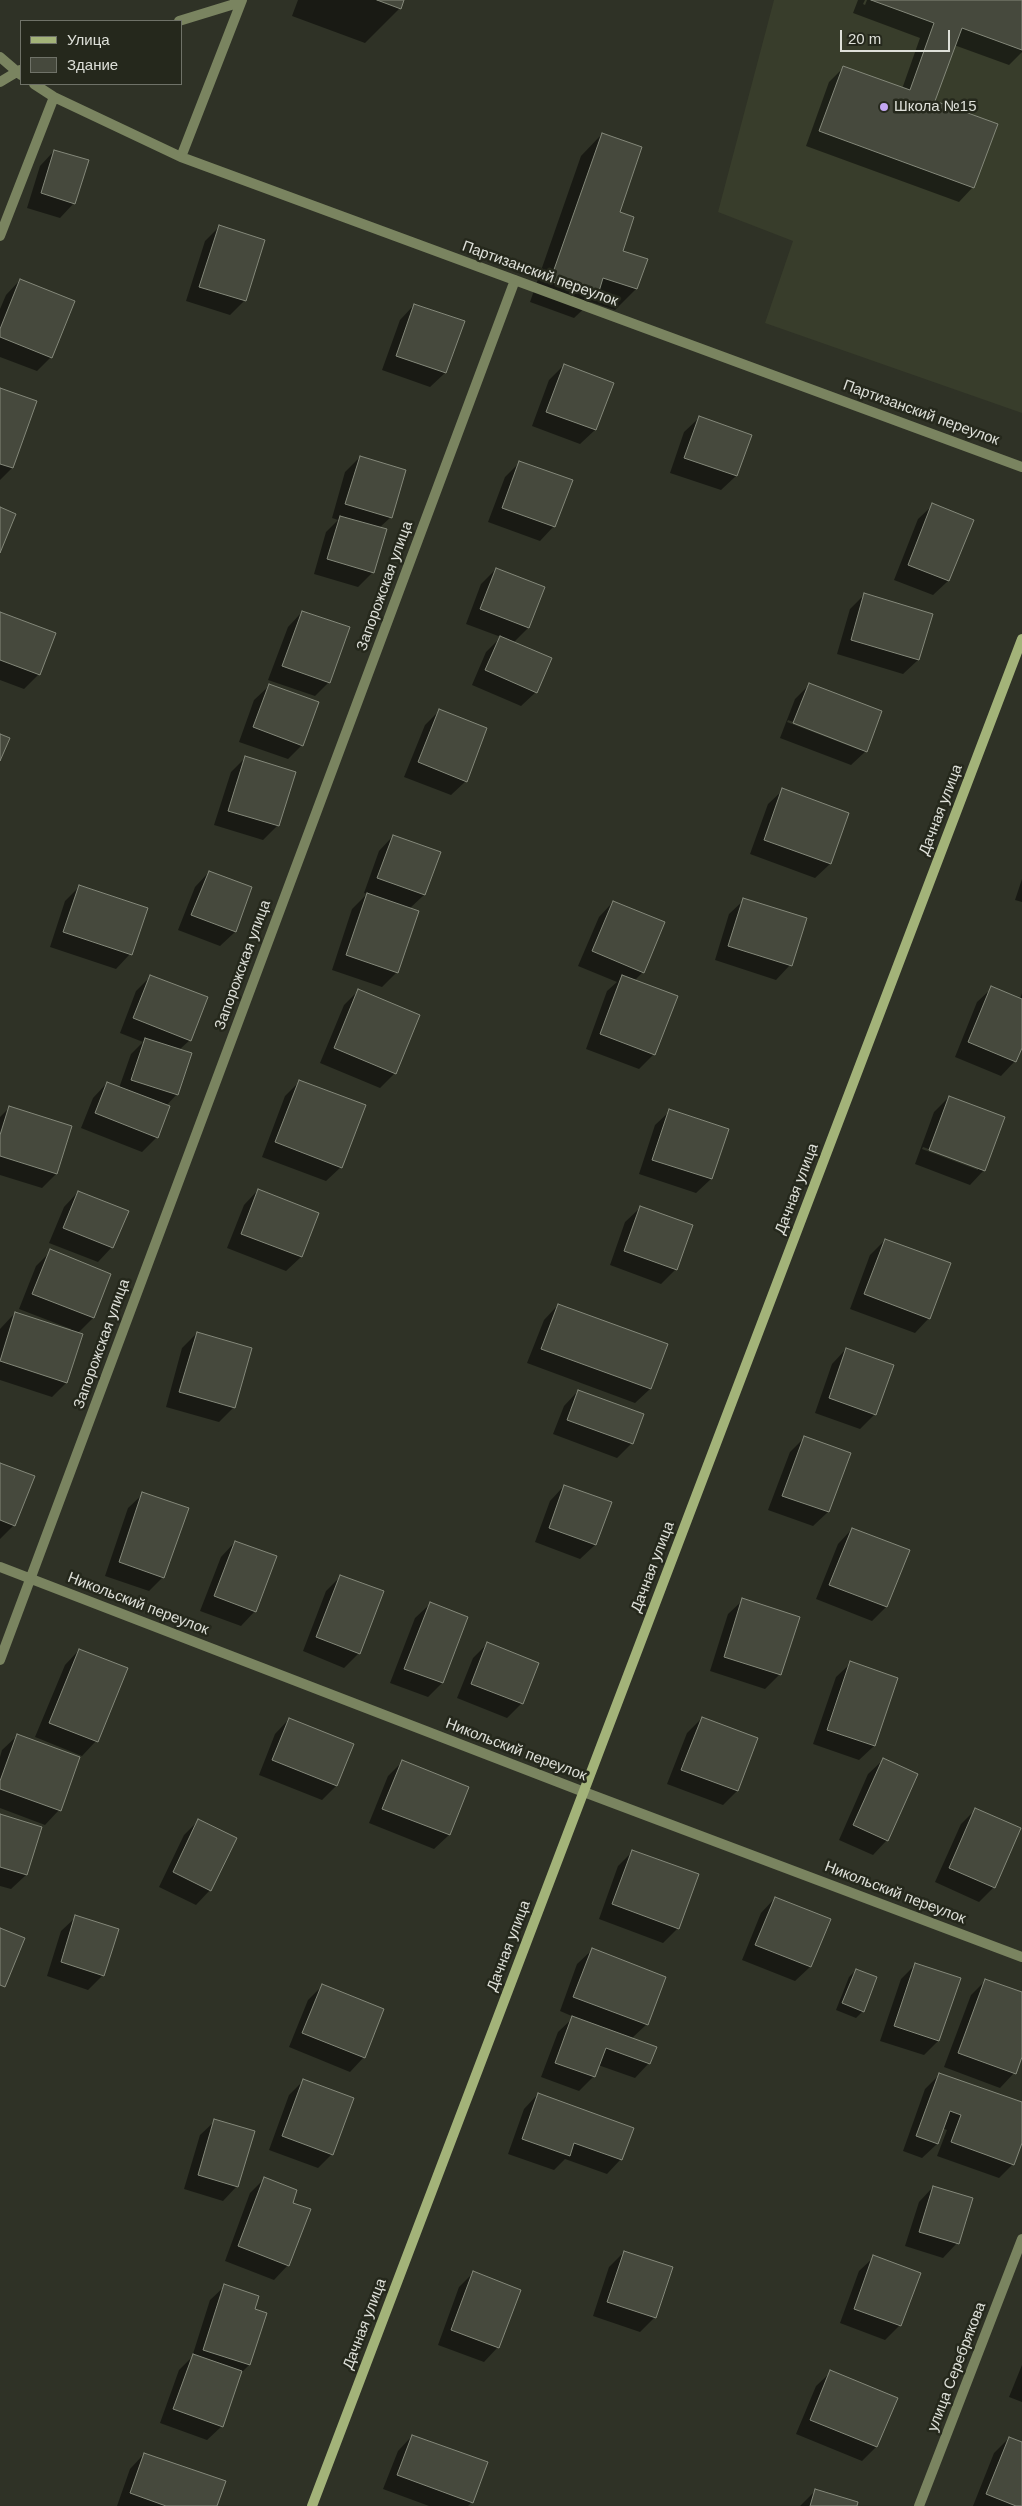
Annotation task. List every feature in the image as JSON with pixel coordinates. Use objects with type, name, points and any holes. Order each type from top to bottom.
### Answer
[{"type":"street","points":[[182,20],[242,1]]},
{"type":"street","points":[[181,157],[242,1]]},
{"type":"street","points":[[0,57],[20,72],[0,82]]},
{"type":"street","name":"Партизанский переулок","points":[[36,85],[54,97],[181,157],[1022,467]]},
{"type":"street","points":[[0,236],[54,97]]},
{"type":"street","name":"Запорожская улица","points":[[0,1660],[515,280]]},
{"type":"street","name":"Дачная улица","points":[[312,2506],[1022,639]]},
{"type":"street","name":"Никольский переулок","points":[[0,1568],[584,1792],[1022,1957]]},
{"type":"street","name":"улица Серебрякова","points":[[919,2506],[1022,2239]]},
{"type":"shaded area","name":"Школа №15","points":[[774,0],[1022,0],[1022,413],[765,323],[793,241],[718,212]]},
{"type":"building","points":[[377,0],[404,0],[401,9]]},
{"type":"building","points":[[871,0],[1022,0],[1022,50],[962,28],[935,101],[998,124],[974,188],[819,131],[843,66],[910,90],[934,23]]},
{"type":"building","points":[[602,133],[642,147],[620,212],[634,217],[623,251],[648,259],[637,289],[603,278],[597,298],[550,281]]},
{"type":"building","points":[[54,150],[89,160],[75,204],[41,193]]},
{"type":"building","points":[[219,225],[265,240],[246,301],[199,287]]},
{"type":"building","points":[[20,279],[75,301],[52,358],[0,337],[0,329]]},
{"type":"building","points":[[414,304],[465,321],[446,373],[396,356]]},
{"type":"building","points":[[564,364],[614,383],[596,430],[546,412]]},
{"type":"building","points":[[0,388],[37,401],[13,468],[0,464]]},
{"type":"building","points":[[699,416],[752,435],[737,476],[684,458]]},
{"type":"building","points":[[360,456],[406,470],[392,518],[345,504]]},
{"type":"building","points":[[519,461],[573,480],[555,527],[502,508]]},
{"type":"building","points":[[932,503],[974,520],[949,581],[908,565]]},
{"type":"building","points":[[0,507],[16,514],[0,553]]},
{"type":"building","points":[[340,516],[387,529],[374,573],[327,559]]},
{"type":"building","points":[[496,568],[545,587],[529,628],[480,609]]},
{"type":"building","points":[[864,593],[933,614],[919,660],[851,640]]},
{"type":"building","points":[[302,611],[350,627],[330,683],[282,666]]},
{"type":"building","points":[[0,612],[56,633],[40,675],[0,660]]},
{"type":"building","points":[[500,636],[552,658],[537,693],[485,670]]},
{"type":"building","points":[[809,683],[882,711],[867,752],[793,723]]},
{"type":"building","points":[[269,684],[319,702],[303,746],[253,727]]},
{"type":"building","points":[[439,709],[487,728],[467,782],[418,762]]},
{"type":"building","points":[[0,734],[10,738],[0,761]]},
{"type":"building","points":[[245,756],[296,772],[279,826],[228,811]]},
{"type":"building","points":[[782,788],[849,813],[831,864],[764,840]]},
{"type":"building","points":[[393,835],[441,852],[425,895],[377,878]]},
{"type":"building","points":[[209,871],[252,887],[236,932],[191,915]]},
{"type":"building","points":[[79,885],[148,908],[132,955],[63,932]]},
{"type":"building","points":[[367,893],[419,911],[398,973],[346,955]]},
{"type":"building","points":[[743,898],[807,918],[792,966],[728,946]]},
{"type":"building","points":[[613,901],[665,922],[644,973],[592,951]]},
{"type":"building","points":[[150,975],[208,997],[191,1041],[133,1018]]},
{"type":"building","points":[[622,975],[678,996],[655,1055],[600,1034]]},
{"type":"building","points":[[991,986],[1022,999],[1022,1048],[1016,1062],[968,1042]]},
{"type":"building","points":[[358,989],[420,1015],[396,1074],[334,1048]]},
{"type":"building","points":[[145,1038],[192,1053],[178,1095],[131,1080]]},
{"type":"building","points":[[299,1080],[366,1105],[342,1168],[275,1142]]},
{"type":"building","points":[[107,1082],[170,1106],[158,1138],[95,1113]]},
{"type":"building","points":[[949,1096],[1005,1117],[985,1171],[929,1150]]},
{"type":"building","points":[[9,1106],[72,1126],[57,1174],[0,1156],[0,1135]]},
{"type":"building","points":[[669,1109],[729,1129],[712,1179],[652,1160]]},
{"type":"building","points":[[258,1189],[319,1213],[302,1257],[241,1234]]},
{"type":"building","points":[[78,1191],[129,1211],[113,1248],[63,1228]]},
{"type":"building","points":[[640,1206],[693,1225],[677,1270],[624,1251]]},
{"type":"building","points":[[885,1239],[951,1263],[930,1319],[864,1294]]},
{"type":"building","points":[[50,1249],[111,1274],[94,1318],[32,1294]]},
{"type":"building","points":[[558,1304],[668,1344],[651,1389],[541,1349]]},
{"type":"building","points":[[15,1312],[83,1334],[67,1383],[0,1361]]},
{"type":"building","points":[[197,1332],[252,1348],[235,1408],[179,1392]]},
{"type":"building","points":[[846,1348],[894,1365],[876,1415],[829,1398]]},
{"type":"building","points":[[578,1390],[644,1414],[633,1444],[567,1420]]},
{"type":"building","points":[[804,1436],[851,1453],[829,1512],[782,1496]]},
{"type":"building","points":[[0,1463],[35,1476],[15,1526],[0,1520]]},
{"type":"building","points":[[564,1485],[612,1502],[596,1545],[549,1528]]},
{"type":"building","points":[[142,1492],[189,1508],[164,1578],[119,1562]]},
{"type":"building","points":[[852,1528],[910,1550],[887,1607],[829,1585]]},
{"type":"building","points":[[235,1541],[277,1556],[256,1612],[214,1596]]},
{"type":"building","points":[[340,1575],[384,1591],[360,1654],[316,1637]]},
{"type":"building","points":[[742,1598],[800,1617],[781,1675],[724,1657]]},
{"type":"building","points":[[430,1602],[468,1617],[443,1683],[404,1669]]},
{"type":"building","points":[[487,1642],[539,1663],[523,1704],[471,1684]]},
{"type":"building","points":[[79,1649],[128,1668],[98,1742],[49,1723]]},
{"type":"building","points":[[850,1661],[898,1678],[875,1746],[827,1730]]},
{"type":"building","points":[[702,1717],[758,1738],[738,1791],[681,1770]]},
{"type":"building","points":[[289,1718],[354,1744],[337,1786],[272,1760]]},
{"type":"building","points":[[17,1734],[80,1757],[61,1811],[0,1789],[0,1781]]},
{"type":"building","points":[[883,1758],[918,1774],[888,1841],[853,1825]]},
{"type":"building","points":[[402,1760],[469,1787],[450,1835],[382,1809]]},
{"type":"building","points":[[975,1808],[1021,1828],[995,1888],[949,1868]]},
{"type":"building","points":[[0,1814],[42,1827],[27,1875],[0,1867]]},
{"type":"building","points":[[198,1819],[237,1838],[211,1891],[173,1872]]},
{"type":"building","points":[[632,1850],[699,1874],[679,1929],[612,1904]]},
{"type":"building","points":[[775,1897],[831,1919],[811,1967],[755,1945]]},
{"type":"building","points":[[75,1915],[119,1929],[104,1976],[61,1962]]},
{"type":"building","points":[[0,1928],[25,1938],[5,1987],[0,1985]]},
{"type":"building","points":[[592,1948],[666,1977],[648,2025],[573,1997]]},
{"type":"building","points":[[915,1963],[961,1978],[939,2041],[894,2026]]},
{"type":"building","points":[[856,1969],[877,1977],[864,2012],[842,2003]]},
{"type":"building","points":[[985,1979],[1022,1992],[1022,2057],[1016,2074],[958,2053]]},
{"type":"building","points":[[322,1984],[384,2009],[365,2058],[302,2033]]},
{"type":"building","points":[[572,2016],[657,2047],[650,2064],[606,2048],[595,2077],[555,2063]]},
{"type":"building","points":[[939,2073],[1022,2102],[1022,2143],[1014,2165],[951,2142],[961,2115],[950,2111],[938,2144],[916,2136]]},
{"type":"building","points":[[303,2079],[354,2098],[333,2155],[282,2136]]},
{"type":"building","points":[[538,2093],[634,2128],[622,2160],[574,2143],[570,2156],[522,2139]]},
{"type":"building","points":[[214,2119],[255,2131],[238,2187],[198,2175]]},
{"type":"building","points":[[264,2177],[297,2190],[293,2203],[311,2209],[289,2266],[238,2246]]},
{"type":"building","points":[[933,2186],[973,2198],[959,2244],[919,2232]]},
{"type":"building","points":[[624,2251],[673,2267],[656,2318],[607,2302]]},
{"type":"building","points":[[873,2255],[921,2273],[901,2326],[854,2309]]},
{"type":"building","points":[[473,2271],[521,2290],[499,2348],[451,2330]]},
{"type":"building","points":[[224,2284],[259,2296],[255,2309],[267,2313],[250,2365],[203,2350]]},
{"type":"building","points":[[193,2354],[242,2371],[223,2427],[173,2409]]},
{"type":"building","points":[[830,2370],[898,2398],[877,2447],[810,2420]]},
{"type":"building","points":[[412,2435],[488,2462],[473,2503],[397,2475]]},
{"type":"building","points":[[1009,2437],[1022,2442],[1022,2506],[1016,2506],[986,2494]]},
{"type":"building","points":[[144,2453],[226,2481],[217,2506],[166,2506],[130,2493]]},
{"type":"building","points":[[815,2489],[858,2502],[857,2506],[810,2506]]},
{"type":"place","name":"Школа №15","points":[[884,107]]}]
